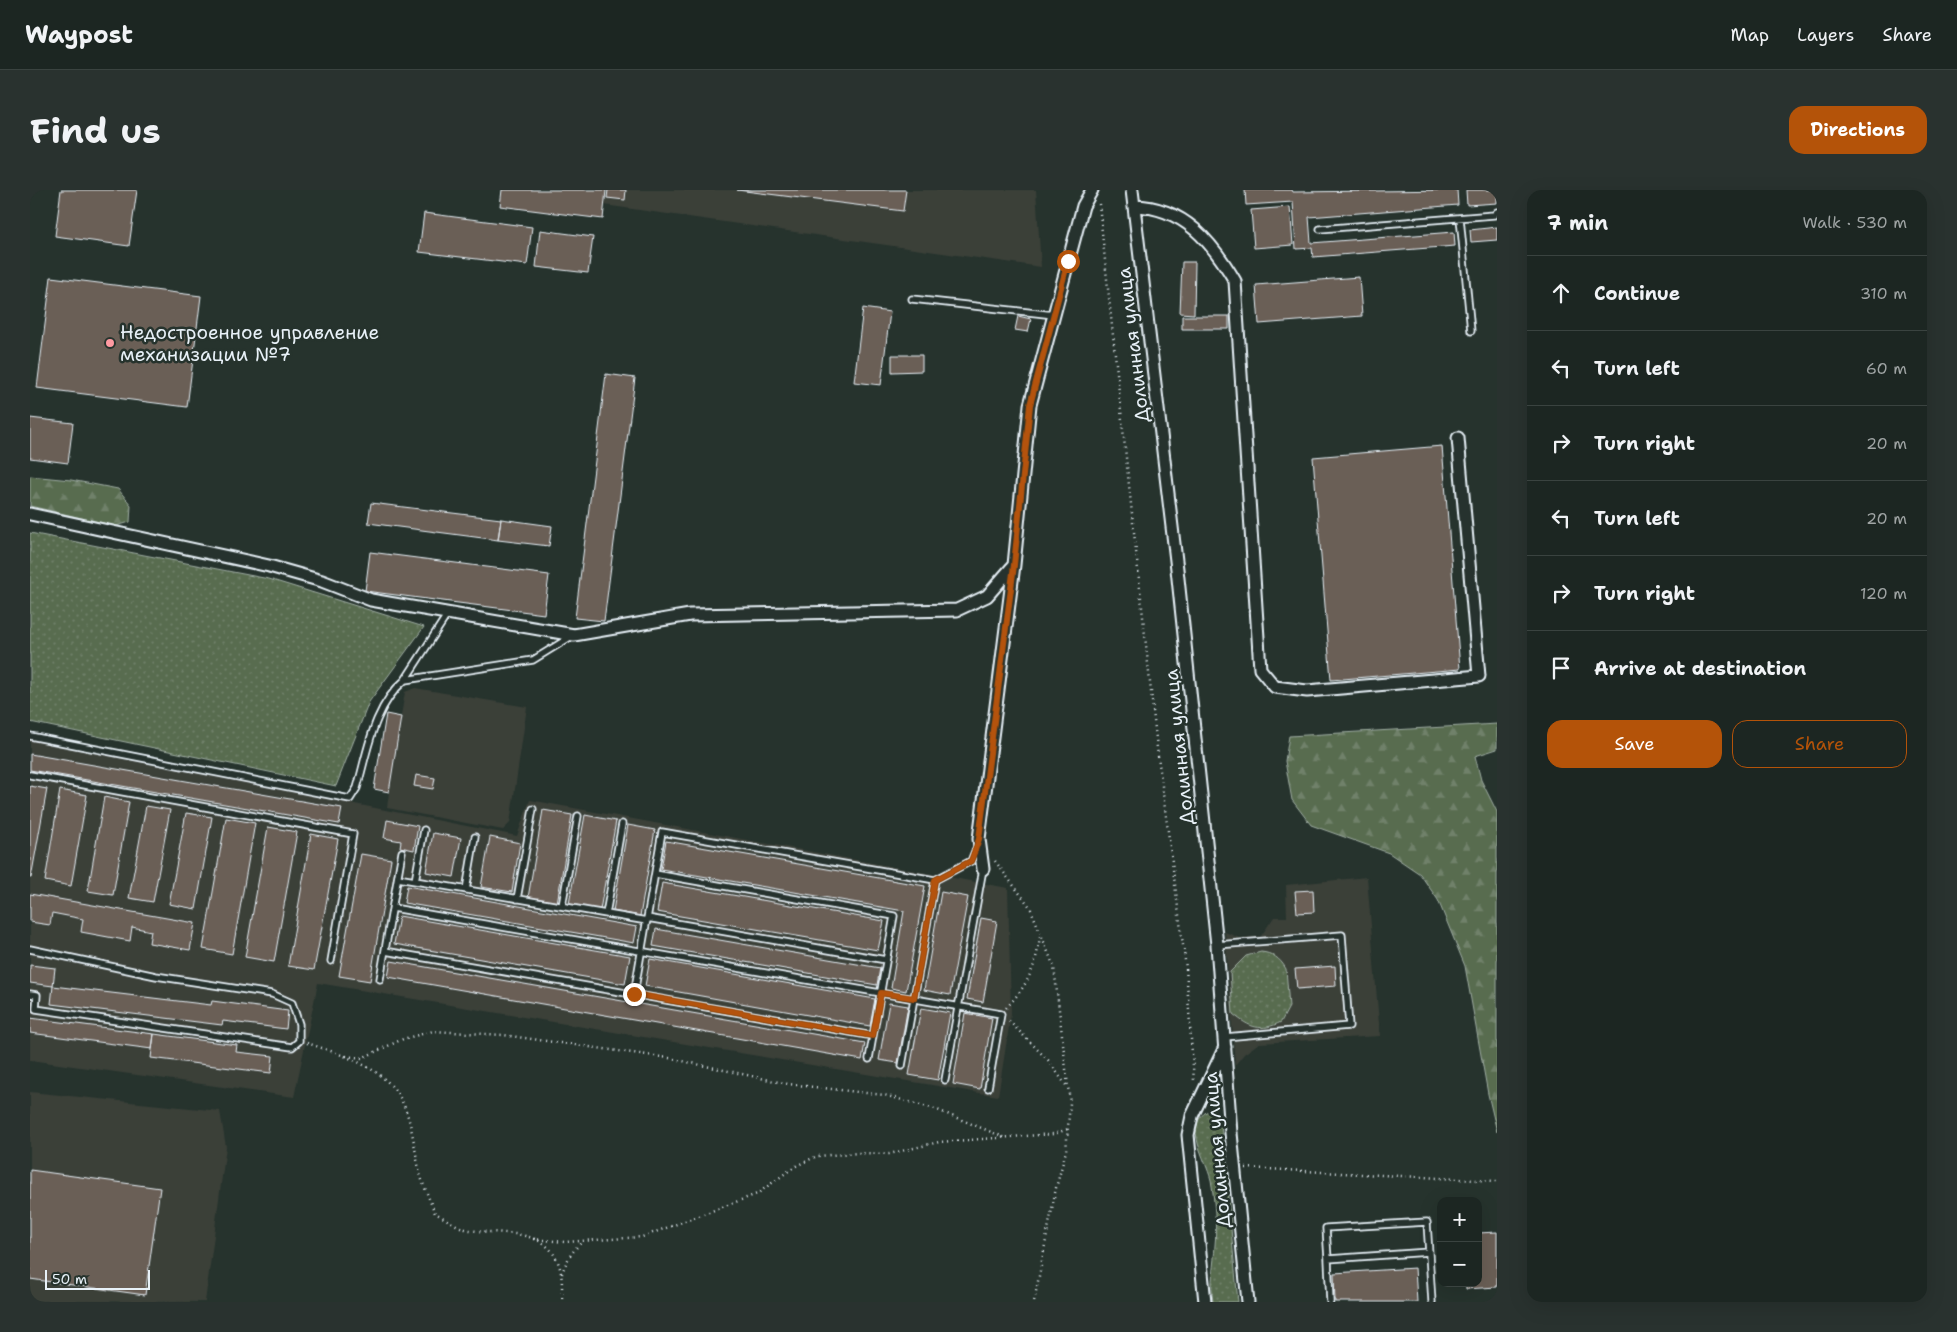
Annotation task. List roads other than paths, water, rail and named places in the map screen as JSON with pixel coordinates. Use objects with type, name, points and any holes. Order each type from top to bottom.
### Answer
[{"type":"street","name":"Долинная улица","points":[[1132,190],[1178,579],[1217,945],[1248,1302]]},
{"type":"street","points":[[983,869],[979,839],[1014,565],[1030,405],[1083,206],[1095,195]]},
{"type":"street","points":[[1134,206],[1150,206],[1171,214],[1196,230],[1218,252],[1235,281],[1260,669],[1275,687],[1307,691],[1479,676],[1458,438]]},
{"type":"street","points":[[30,514],[269,566],[322,581],[371,600],[574,635],[690,615],[957,610],[987,596],[1014,565]]},
{"type":"street","points":[[1205,1302],[1188,1135],[1192,1116],[1225,1041]]},
{"type":"lane","points":[[1320,229],[1494,215],[1497,212]]},
{"type":"lane","points":[[1460,218],[1471,331]]},
{"type":"lane","points":[[912,299],[1054,315]]},
{"type":"lane","points":[[30,736],[350,799],[357,788],[379,712],[391,692],[405,680],[447,614]]},
{"type":"lane","points":[[405,680],[533,660],[574,635]]},
{"type":"lane","points":[[30,775],[353,834],[331,961]]},
{"type":"lane","points":[[517,898],[533,809]]},
{"type":"lane","points":[[562,906],[578,816]]},
{"type":"lane","points":[[606,914],[622,824]]},
{"type":"lane","points":[[415,881],[424,830]]},
{"type":"lane","points":[[634,994],[662,832],[935,880],[971,861],[979,839]]},
{"type":"lane","points":[[466,890],[475,837]]},
{"type":"lane","points":[[380,979],[402,852]]},
{"type":"lane","points":[[946,1080],[983,869]]},
{"type":"lane","points":[[655,874],[894,916],[869,1059]]},
{"type":"lane","points":[[398,878],[886,960]]},
{"type":"lane","points":[[902,1066],[935,880]]},
{"type":"lane","points":[[392,908],[1001,1014],[988,1088]]},
{"type":"lane","points":[[1217,945],[1342,935],[1345,971],[1349,1026],[1225,1041]]},
{"type":"lane","points":[[30,949],[156,976],[272,994],[292,1003],[299,1024],[299,1041],[292,1047],[36,1009],[37,995],[30,994]]},
{"type":"lane","points":[[385,951],[873,1036]]},
{"type":"lane","points":[[1330,1302],[1326,1228],[1418,1222],[1427,1222],[1432,1302]]},
{"type":"lane","points":[[1328,1259],[1429,1252]]},
{"type":"place","name":"Недостроенное управление механизации №7","points":[[110,343]]}]
